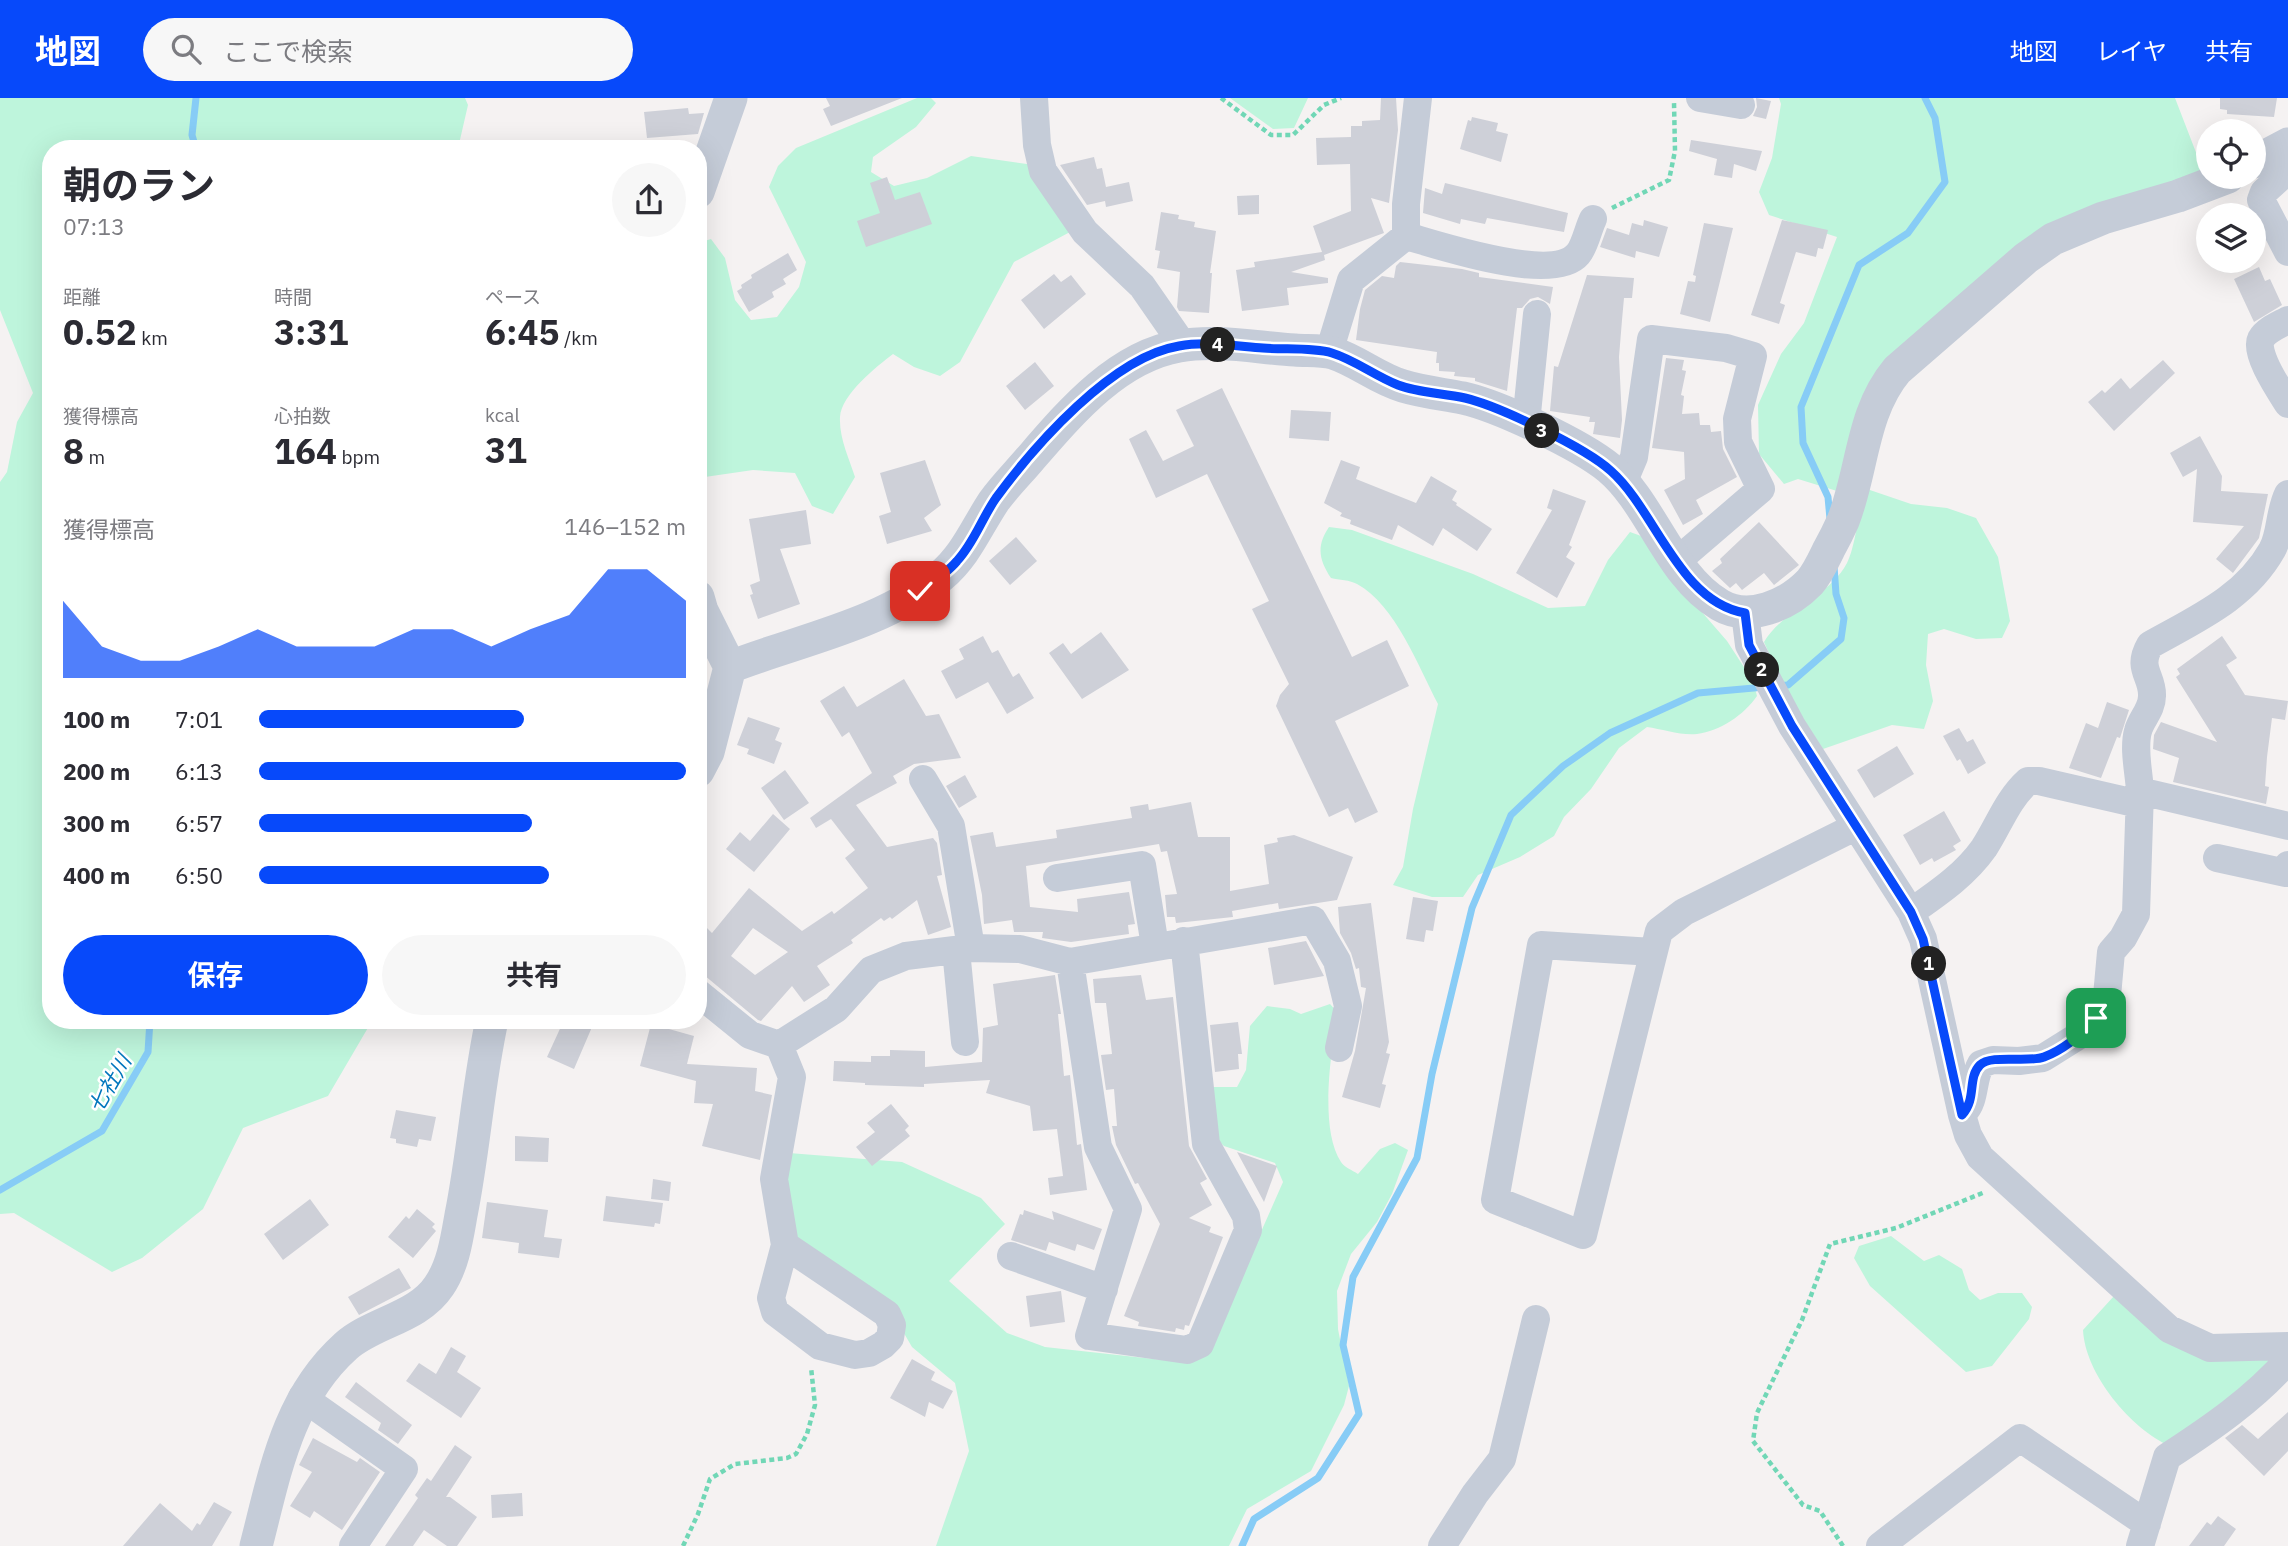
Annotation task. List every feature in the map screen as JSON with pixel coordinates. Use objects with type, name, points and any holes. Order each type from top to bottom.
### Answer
[{"type":"street","points":[[707,166],[731,98]]},
{"type":"street","points":[[1034,98],[1037,145],[1043,171],[1085,232],[1142,286],[1183,345]]},
{"type":"street","points":[[1406,236],[1406,204],[1418,98]]},
{"type":"street","points":[[1700,98],[1741,106]]},
{"type":"street","points":[[2266,156],[2288,144]]},
{"type":"street","points":[[2288,170],[2264,192],[2261,200],[2288,252]]},
{"type":"street","points":[[1747,629],[1764,610],[1781,602],[1812,580],[1844,520],[1870,418],[1882,387],[1921,348],[2026,258],[2053,239],[2103,218],[2196,189]]},
{"type":"street","points":[[1406,236],[1485,260],[1553,265],[1568,261],[1578,254],[1592,219]]},
{"type":"street","points":[[1329,352],[1351,280],[1406,236]]},
{"type":"street","points":[[1526,423],[1537,314]]},
{"type":"street","points":[[2288,320],[2265,333],[2259,341],[2259,352],[2288,404]]},
{"type":"street","points":[[1623,483],[1634,457],[1651,339],[1726,348],[1753,356],[1737,419],[1738,442],[1761,489],[1677,561]]},
{"type":"street","points":[[730,667],[883,612],[920,591],[958,561],[995,499],[1082,403],[1121,370],[1150,354],[1183,345],[1329,352],[1398,385],[1466,398],[1506,412],[1594,458],[1623,483],[1702,592],[1747,629],[1792,726],[1911,912],[1923,939],[1962,1115],[1968,1135],[1980,1157],[2169,1329],[2210,1348],[2288,1346]]},
{"type":"street","points":[[1962,1115],[1970,1106],[1974,1074],[1981,1064],[1993,1060],[2043,1058],[2083,1033],[2096,1018],[2107,996],[2111,952],[2123,938],[2136,914],[2140,797],[2136,742],[2138,729],[2150,708],[2153,694],[2144,673],[2145,654],[2150,645],[2227,602],[2247,585],[2274,548],[2281,508],[2288,494]]},
{"type":"street","points":[[707,623],[730,667],[707,754]]},
{"type":"street","points":[[923,779],[951,826],[963,949],[965,1042]]},
{"type":"street","points":[[1911,912],[1968,868],[1984,847],[2018,790],[2028,781],[2140,797],[2288,826]]},
{"type":"street","points":[[1653,952],[1541,944],[1495,1200],[1583,1235],[1659,931],[1684,912],[1855,827]]},
{"type":"street","points":[[2217,858],[2287,873],[2288,866]]},
{"type":"street","points":[[1057,878],[1142,865],[1155,946]]},
{"type":"street","points":[[779,1045],[836,1009],[871,970],[906,956],[963,949],[1020,949],[1070,962],[1313,920],[1337,961],[1348,1006],[1339,1048]]},
{"type":"street","points":[[1070,962],[1098,1147],[1128,1209],[1089,1336],[1187,1350],[1200,1344],[1248,1230],[1246,1216],[1206,1144],[1184,941]]},
{"type":"street","points":[[707,1000],[750,1035],[779,1045],[792,1077],[774,1179],[785,1245],[771,1298],[775,1311],[820,1346],[855,1355],[869,1353],[890,1338],[891,1325],[887,1314],[877,1305],[785,1245]]},
{"type":"street","points":[[256,1546],[284,1443],[302,1397],[347,1345],[416,1307],[439,1287],[450,1261],[467,1185],[490,1029]]},
{"type":"street","points":[[1010,1256],[1104,1289]]},
{"type":"street","points":[[1441,1546],[1502,1459],[1536,1319]]},
{"type":"street","points":[[1880,1546],[2020,1438],[2144,1535],[2167,1457],[2211,1428],[2277,1373],[2288,1360]]},
{"type":"street","points":[[302,1397],[404,1469],[353,1546]]},
{"type":"path","points":[[1221,98],[1271,135],[1293,135],[1324,105],[1341,98]]},
{"type":"path","points":[[1592,219],[1669,180],[1676,129],[1674,98]]},
{"type":"path","points":[[1843,1546],[1820,1511],[1803,1505],[1753,1441],[1757,1413],[1802,1320],[1830,1244],[1896,1227],[1967,1201],[2005,1182]]},
{"type":"path","points":[[683,1546],[698,1514],[709,1479],[735,1464],[787,1458],[796,1454],[807,1434],[815,1405],[811,1367],[820,1346]]},
{"type":"green space","points":[[0,98],[465,98],[468,105],[460,140],[42,140],[42,1029],[367,1029],[328,1096],[243,1128],[203,1209],[142,1258],[112,1272],[14,1213],[0,1214],[0,482],[7,472],[17,422],[33,393],[0,310]]},
{"type":"green space","points":[[917,98],[931,98],[936,103],[916,127],[873,157],[871,172],[894,186],[927,178],[971,156],[1034,165],[1070,232],[1014,262],[960,362],[940,376],[914,367],[893,354],[869,373],[853,391],[842,408],[840,425],[855,477],[833,514],[812,506],[795,473],[753,470],[707,477],[707,240],[711,239],[725,258],[735,300],[751,320],[777,317],[799,287],[806,262],[769,187],[778,166],[796,148]]},
{"type":"green space","points":[[1230,98],[1308,98],[1294,128],[1273,129]]},
{"type":"green space","points":[[1779,98],[2175,98],[2196,152],[2196,173],[2184,184],[1957,300],[1837,491],[1798,479],[1784,484],[1759,454],[1758,405],[1781,354],[1804,323],[1837,237],[1769,215],[1759,192],[1772,158],[1781,104]]},
{"type":"green space","points":[[1864,488],[1911,504],[1947,508],[1976,518],[1998,557],[2010,621],[2002,638],[1976,639],[1944,629],[1928,634],[1926,665],[1933,701],[1924,729],[1892,725],[1823,749],[1787,694],[1764,642],[1782,621],[1829,585],[1847,563],[1855,538]]},
{"type":"green space","points":[[1329,527],[1352,530],[1473,574],[1548,608],[1585,606],[1608,560],[1630,532],[1641,536],[1668,573],[1727,641],[1753,681],[1757,696],[1731,721],[1706,732],[1685,734],[1647,727],[1619,748],[1591,789],[1564,817],[1554,836],[1520,857],[1478,875],[1463,897],[1432,897],[1393,885],[1403,867],[1413,809],[1438,704],[1405,638],[1383,606],[1371,593],[1357,584],[1331,578],[1321,553],[1322,540]]},
{"type":"green space","points":[[1330,1004],[1338,1013],[1330,1068],[1330,1130],[1341,1162],[1358,1174],[1380,1149],[1395,1143],[1408,1150],[1392,1194],[1377,1222],[1351,1254],[1337,1291],[1338,1329],[1349,1386],[1344,1405],[1311,1471],[1247,1509],[1229,1546],[936,1546],[969,1451],[955,1383],[912,1347],[887,1304],[789,1247],[783,1183],[789,1153],[902,1162],[981,1198],[1005,1224],[949,1281],[1007,1333],[1045,1347],[1190,1363],[1207,1354],[1283,1182],[1275,1163],[1224,1146],[1216,1139],[1212,1087],[1237,1087],[1246,1070],[1250,1026],[1267,1006],[1290,1009],[1301,1014]]},
{"type":"green space","points":[[1891,1236],[1924,1261],[1939,1255],[1962,1269],[1969,1290],[1980,1300],[1998,1293],[2022,1293],[2032,1307],[2029,1319],[1992,1366],[1966,1372],[1870,1286],[1854,1258],[1859,1246]]},
{"type":"green space","points":[[2114,1296],[2275,1360],[2170,1446],[2140,1427],[2126,1413],[2101,1382],[2092,1364],[2083,1330]]},
{"type":"building","points":[[826,98],[902,98],[831,126],[823,109],[830,106]]},
{"type":"building","points":[[1381,98],[1396,98],[1398,130],[1389,203],[1371,198],[1384,233],[1324,255],[1325,260],[1291,272],[1328,278],[1328,283],[1287,288],[1289,305],[1242,311],[1236,270],[1255,267],[1254,262],[1322,252],[1313,226],[1351,211],[1350,164],[1317,165],[1316,138],[1351,137],[1351,126],[1362,126],[1362,121],[1380,120]]},
{"type":"building","points":[[1756,98],[1771,101],[1766,119],[1753,116],[1757,107]]},
{"type":"building","points":[[2220,98],[2277,98],[2274,117],[2227,114],[2227,110],[2220,109]]},
{"type":"building","points":[[688,108],[689,114],[704,113],[698,134],[647,138],[644,112]]},
{"type":"building","points":[[1472,117],[1498,123],[1496,131],[1508,134],[1501,162],[1460,149],[1468,120],[1471,121]]},
{"type":"building","points":[[1691,140],[1762,151],[1756,171],[1734,164],[1732,178],[1714,175],[1717,159],[1689,151]]},
{"type":"building","points":[[1094,157],[1097,169],[1102,168],[1106,187],[1129,182],[1133,201],[1106,207],[1105,201],[1087,205],[1060,165]]},
{"type":"building","points":[[887,177],[895,200],[920,192],[932,224],[866,247],[857,221],[880,213],[870,183]]},
{"type":"building","points":[[1445,183],[1568,213],[1564,232],[1487,218],[1485,224],[1461,219],[1460,224],[1423,213],[1425,188],[1442,194]]},
{"type":"building","points":[[1259,195],[1259,214],[1238,215],[1237,196]]},
{"type":"building","points":[[1161,212],[1179,215],[1178,219],[1195,222],[1194,227],[1216,231],[1210,273],[1209,313],[1179,311],[1177,307],[1180,272],[1157,268],[1160,251],[1155,250]]},
{"type":"building","points":[[1644,220],[1668,227],[1659,257],[1636,251],[1635,258],[1600,247],[1607,228],[1629,235],[1632,223],[1643,226]]},
{"type":"building","points":[[1782,220],[1828,230],[1823,249],[1818,248],[1816,257],[1796,252],[1780,303],[1785,305],[1779,324],[1751,315]]},
{"type":"building","points":[[1704,223],[1733,228],[1710,322],[1680,314],[1688,281],[1695,282],[1696,276],[1693,275]]},
{"type":"building","points":[[788,253],[797,270],[783,279],[786,284],[772,292],[774,297],[749,312],[737,291],[752,278],[751,275]]},
{"type":"building","points":[[1400,262],[1462,269],[1479,273],[1479,277],[1553,287],[1550,304],[1538,297],[1530,299],[1522,308],[1517,308],[1507,391],[1475,381],[1475,378],[1454,376],[1455,372],[1439,371],[1439,363],[1436,363],[1437,352],[1356,340],[1365,290],[1382,276],[1394,278],[1396,266]]},
{"type":"building","points":[[2246,273],[2262,273],[2265,281],[2270,279],[2282,305],[2254,322],[2234,279]]},
{"type":"building","points":[[1054,274],[1061,282],[1071,275],[1086,294],[1044,329],[1021,300]]},
{"type":"building","points":[[1587,275],[1634,278],[1632,298],[1624,298],[1622,320],[1619,357],[1622,420],[1620,438],[1593,434],[1595,422],[1589,422],[1590,417],[1550,411],[1554,366],[1558,367]]},
{"type":"building","points":[[1666,358],[1684,360],[1682,370],[1686,371],[1681,395],[1684,396],[1682,414],[1699,413],[1700,425],[1710,425],[1711,432],[1721,431],[1723,449],[1737,477],[1696,500],[1703,514],[1683,525],[1664,490],[1685,479],[1684,452],[1652,448]]},
{"type":"building","points":[[2163,360],[2175,373],[2114,431],[2088,402],[2102,390],[2105,393],[2121,378],[2130,389]]},
{"type":"building","points":[[1035,362],[1054,386],[1025,410],[1006,386]]},
{"type":"building","points":[[1222,388],[1352,657],[1387,640],[1409,686],[1335,721],[1378,812],[1355,823],[1348,808],[1329,817],[1276,706],[1280,695],[1289,684],[1252,609],[1269,601],[1207,474],[1156,498],[1129,439],[1146,430],[1163,461],[1194,446],[1176,410]]},
{"type":"building","points":[[1291,410],[1331,412],[1329,441],[1289,438]]},
{"type":"building","points":[[2200,436],[2222,476],[2221,491],[2268,494],[2259,538],[2233,573],[2216,559],[2244,526],[2193,522],[2197,469],[2183,477],[2170,453]]},
{"type":"building","points":[[925,460],[941,505],[924,518],[932,531],[887,544],[879,516],[891,512],[880,473]]},
{"type":"building","points":[[1341,460],[1360,467],[1356,479],[1416,503],[1431,476],[1457,491],[1452,500],[1456,505],[1492,529],[1477,551],[1443,528],[1433,546],[1398,525],[1392,540],[1350,524],[1351,520],[1340,516],[1342,513],[1324,503]]},
{"type":"building","points":[[1553,489],[1586,501],[1569,545],[1572,547],[1566,557],[1575,563],[1557,598],[1516,573],[1552,510],[1547,508]]},
{"type":"building","points":[[806,510],[811,544],[780,549],[800,604],[758,619],[750,595],[753,594],[750,585],[760,581],[749,519]]},
{"type":"building","points":[[1759,522],[1799,565],[1774,585],[1764,573],[1742,590],[1736,583],[1730,588],[1712,571],[1722,563],[1720,559]]},
{"type":"building","points":[[1016,537],[1037,561],[1010,585],[989,561]]},
{"type":"building","points":[[1101,632],[1129,670],[1082,699],[1049,653],[1063,643],[1071,654]]},
{"type":"building","points":[[983,636],[992,653],[998,650],[1013,677],[1019,673],[1034,698],[1007,714],[988,682],[956,699],[941,671],[964,659],[959,649]]},
{"type":"building","points":[[2222,636],[2237,658],[2226,665],[2245,695],[2288,701],[2285,720],[2272,718],[2267,757],[2265,786],[2269,787],[2266,804],[2173,782],[2179,758],[2153,749],[2154,735],[2161,722],[2217,742],[2176,677],[2180,674],[2177,669]]},
{"type":"building","points":[[904,679],[926,716],[939,714],[961,758],[914,764],[893,776],[897,783],[856,805],[887,847],[933,838],[937,843],[942,875],[937,876],[951,927],[928,935],[917,900],[892,919],[890,917],[884,921],[881,918],[851,940],[853,943],[817,966],[830,985],[804,1002],[792,986],[761,1021],[707,978],[707,928],[712,933],[749,888],[802,931],[832,911],[834,914],[868,888],[845,858],[855,850],[831,819],[816,828],[810,818],[872,773],[849,732],[842,737],[820,701],[844,686],[857,707]],"holes":[[[753,928],[788,952],[755,975],[731,956]]]},
{"type":"building","points":[[2107,702],[2129,710],[2120,738],[2117,737],[2101,778],[2069,768],[2086,723],[2098,728]]},
{"type":"building","points":[[748,717],[780,728],[775,740],[782,743],[774,764],[747,754],[749,749],[737,745]]},
{"type":"building","points":[[1959,728],[1967,742],[1973,739],[1986,763],[1968,774],[1943,736]]},
{"type":"building","points":[[1897,746],[1914,774],[1874,798],[1857,770]]},
{"type":"building","points":[[785,770],[809,803],[784,820],[761,788]]},
{"type":"building","points":[[965,775],[977,797],[959,808],[946,786]]},
{"type":"building","points":[[1191,802],[1198,837],[1230,837],[1230,891],[1269,884],[1264,845],[1278,842],[1277,838],[1294,835],[1353,857],[1337,900],[1279,909],[1278,903],[1232,911],[1233,917],[1176,923],[1175,917],[1167,917],[1165,895],[1177,894],[1167,851],[1161,852],[1159,844],[1026,866],[1030,907],[1078,912],[1077,899],[1129,892],[1135,924],[1128,925],[1129,934],[1071,942],[1042,938],[1043,932],[1014,932],[1012,920],[984,924],[982,895],[970,836],[993,832],[996,847],[1057,838],[1056,830],[1132,818],[1130,807],[1148,804],[1149,810]]},
{"type":"building","points":[[1944,811],[1961,841],[1953,846],[1956,850],[1934,862],[1932,858],[1920,865],[1903,835]]},
{"type":"building","points":[[773,814],[790,829],[754,872],[726,849],[740,832],[750,841]]},
{"type":"building","points":[[1413,897],[1438,901],[1433,931],[1426,930],[1424,942],[1406,939]]},
{"type":"building","points":[[1371,903],[1389,1042],[1386,1053],[1390,1054],[1382,1084],[1386,1085],[1380,1108],[1342,1097],[1355,1051],[1366,988],[1361,987],[1359,968],[1356,969],[1340,933],[1338,907]]},
{"type":"building","points":[[1306,941],[1324,976],[1274,985],[1268,948]]},
{"type":"building","points":[[1055,975],[1061,1014],[1058,1014],[1064,1076],[1070,1075],[1077,1145],[1081,1144],[1087,1190],[1050,1195],[1048,1178],[1063,1176],[1057,1129],[1033,1131],[1030,1106],[986,1093],[990,1080],[924,1084],[924,1087],[833,1081],[834,1061],[871,1062],[871,1056],[890,1056],[890,1050],[925,1051],[925,1067],[982,1062],[983,1028],[998,1025],[993,984]]},
{"type":"building","points":[[1141,975],[1146,1000],[1173,997],[1189,1146],[1207,1179],[1200,1183],[1212,1205],[1189,1218],[1211,1227],[1209,1232],[1223,1237],[1189,1326],[1185,1325],[1184,1330],[1176,1328],[1175,1332],[1138,1326],[1139,1322],[1124,1316],[1160,1224],[1138,1183],[1135,1184],[1116,1145],[1112,1126],[1117,1126],[1114,1089],[1106,1090],[1101,1055],[1112,1054],[1106,1003],[1095,1003],[1093,979]]},
{"type":"building","points":[[1238,1022],[1242,1054],[1238,1054],[1239,1069],[1215,1072],[1210,1025]]},
{"type":"building","points":[[560,1029],[591,1029],[574,1069],[547,1057]]},
{"type":"building","points":[[650,1029],[669,1029],[694,1036],[687,1064],[757,1068],[755,1091],[772,1095],[760,1160],[702,1146],[713,1104],[694,1103],[696,1081],[640,1066]]},
{"type":"building","points":[[891,1104],[909,1126],[905,1130],[910,1136],[872,1166],[856,1147],[875,1132],[867,1123]]},
{"type":"building","points":[[396,1110],[436,1117],[431,1141],[419,1139],[417,1147],[396,1143],[396,1139],[390,1138]]},
{"type":"building","points":[[515,1136],[549,1138],[548,1162],[515,1161]]},
{"type":"building","points":[[1237,1152],[1277,1166],[1264,1202]]},
{"type":"building","points":[[653,1179],[671,1182],[669,1201],[651,1199]]},
{"type":"building","points":[[606,1196],[663,1203],[660,1224],[655,1223],[654,1227],[603,1221]]},
{"type":"building","points":[[310,1199],[329,1225],[283,1260],[264,1234]]},
{"type":"building","points":[[487,1202],[548,1210],[544,1237],[562,1239],[559,1258],[518,1253],[519,1243],[482,1238]]},
{"type":"building","points":[[417,1209],[435,1224],[432,1227],[436,1231],[413,1258],[388,1237],[406,1216],[409,1219]]},
{"type":"building","points":[[1024,1210],[1054,1220],[1052,1211],[1102,1229],[1094,1250],[1077,1244],[1075,1251],[1049,1242],[1046,1251],[1011,1240]]},
{"type":"building","points":[[399,1268],[411,1288],[359,1315],[348,1297]]},
{"type":"building","points":[[1061,1291],[1065,1322],[1030,1327],[1026,1296]]},
{"type":"building","points":[[451,1347],[466,1356],[457,1372],[481,1388],[461,1418],[406,1381],[419,1363],[436,1374]]},
{"type":"building","points":[[912,1359],[935,1372],[931,1380],[953,1391],[943,1409],[929,1402],[925,1417],[890,1398]]},
{"type":"building","points":[[356,1382],[412,1425],[398,1444],[378,1430],[381,1423],[345,1397]]},
{"type":"building","points":[[2288,1412],[2288,1451],[2264,1476],[2225,1438],[2242,1425],[2258,1439]]},
{"type":"building","points":[[313,1438],[357,1462],[360,1458],[380,1472],[342,1530],[314,1511],[310,1518],[290,1506],[312,1472],[299,1465]]},
{"type":"building","points":[[455,1445],[472,1457],[446,1497],[450,1497],[477,1517],[457,1546],[447,1546],[424,1530],[413,1546],[385,1546],[418,1498],[415,1495],[427,1478],[431,1481]]},
{"type":"building","points":[[522,1493],[523,1516],[492,1518],[491,1495]]},
{"type":"building","points":[[214,1502],[232,1512],[212,1546],[123,1546],[160,1503],[192,1531],[197,1523],[200,1525]]},
{"type":"building","points":[[2218,1516],[2236,1529],[2224,1546],[2189,1546],[2207,1522],[2211,1525]]},
{"type":"waterway","name":"七社川","points":[[193,140],[196,98]]},
{"type":"waterway","points":[[1830,519],[1828,497],[1803,443],[1801,407],[1859,265],[1908,233],[1945,182],[1935,118],[1925,98]]},
{"type":"waterway","points":[[1776,686],[1788,685],[1841,639],[1844,618],[1836,594],[1834,566]]},
{"type":"waterway","points":[[1242,1546],[1254,1519],[1318,1478],[1359,1414],[1343,1345],[1353,1277],[1417,1158],[1432,1074],[1472,908],[1511,815],[1563,766],[1610,733],[1698,693],[1765,687]]},
{"type":"waterway","name":"七社川","points":[[0,1190],[102,1131],[148,1052],[149,1029]]},
{"type":"route","points":[[920,591],[958,561],[995,499],[1065,419],[1090,395],[1121,370],[1150,354],[1176,346],[1221,345],[1329,352],[1351,360],[1398,385],[1466,398],[1506,412],[1610,469],[1702,592],[1719,605],[1745,613],[1749,645],[1792,726],[1911,912],[1923,939],[1962,1115],[1970,1106],[1974,1074],[1981,1064],[1993,1060],[2043,1058],[2083,1033],[2096,1018]]}]
